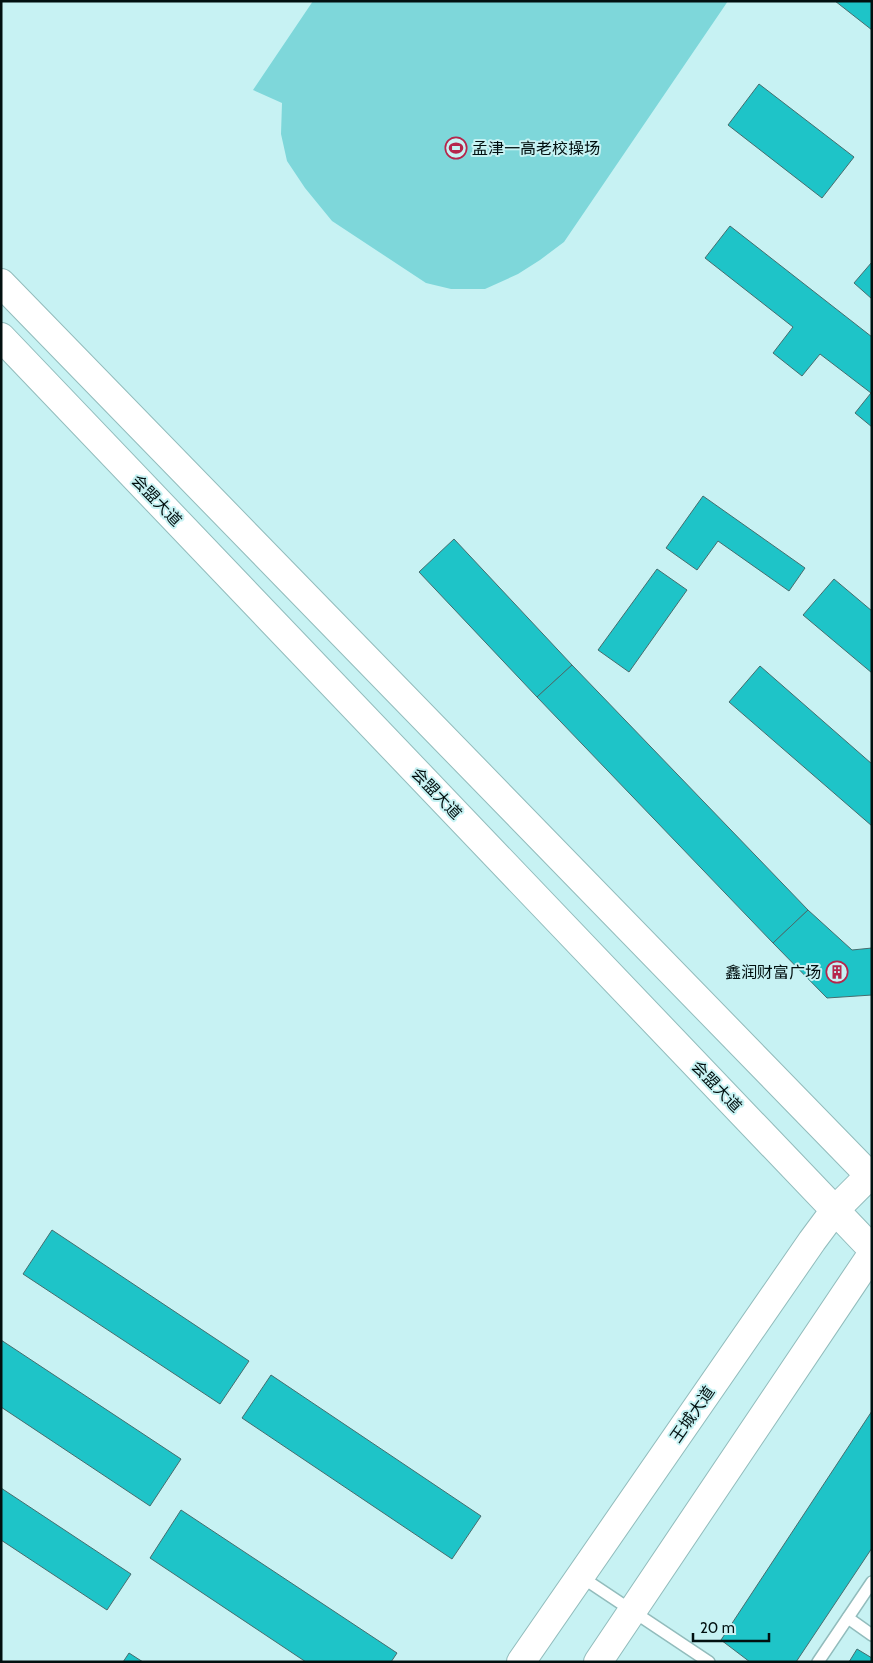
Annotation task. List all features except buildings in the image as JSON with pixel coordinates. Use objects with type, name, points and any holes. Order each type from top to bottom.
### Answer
[{"type":"main road","points":[[1,283],[871,1176]]},
{"type":"main road","name":"会盟大道","points":[[1,337],[872,1249]]},
{"type":"main road","name":"王城大道","points":[[521,1662],[812,1241],[835,1210],[871,1176]]},
{"type":"main road","points":[[598,1662],[872,1254]]},
{"type":"lane","points":[[580,1576],[709,1662]]},
{"type":"lane","points":[[818,1662],[872,1582]]},
{"type":"lane","points":[[848,1618],[872,1635]]},
{"type":"shaded area","name":"孟津一高老校操场","points":[[313,1],[728,1],[564,242],[518,274],[485,289],[451,289],[426,283],[332,221],[305,188],[287,161],[281,134],[282,103],[253,90]]},
{"type":"place","name":"孟津一高老校操场","points":[[456,148]]},
{"type":"place","name":"鑫润财富广场","points":[[837,972]]}]
